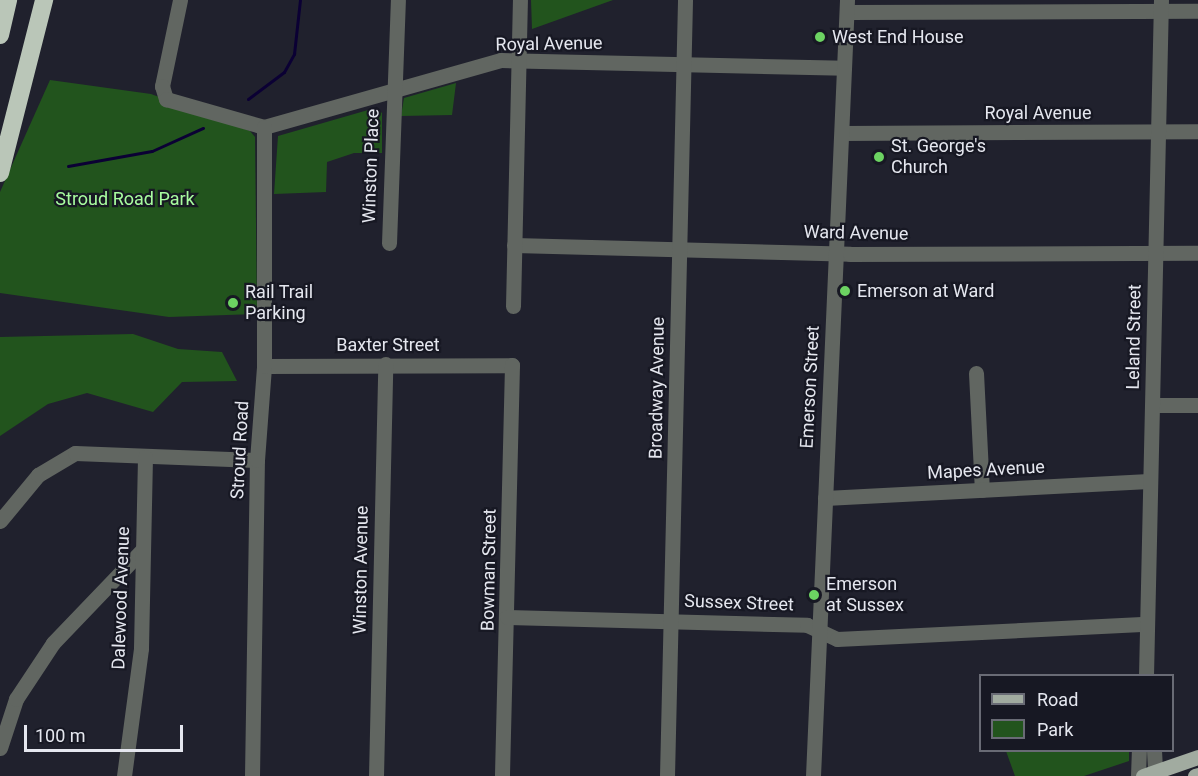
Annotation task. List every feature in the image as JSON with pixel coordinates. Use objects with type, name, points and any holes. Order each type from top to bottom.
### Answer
[{"type":"highway","points":[[0,35],[8,0]]},
{"type":"highway","points":[[0,173],[44,0]]},
{"type":"main road","points":[[1152,775],[1198,757]]},
{"type":"street","points":[[180,0],[162,86],[166,99],[264,127]]},
{"type":"street","name":"Winston Place","points":[[389,243],[398,0]]},
{"type":"street","points":[[513,306],[520,0]]},
{"type":"street","name":"Broadway Avenue","points":[[667,776],[685,0]]},
{"type":"street","points":[[847,6],[1161,5],[1198,11]]},
{"type":"street","name":"Leland Street","points":[[1146,674],[1161,5]]},
{"type":"street","name":"Emerson Street","points":[[813,776],[847,6]]},
{"type":"street","name":"Royal Avenue","points":[[264,127],[501,60],[844,68]]},
{"type":"street","name":"Stroud Road","points":[[252,776],[257,460],[264,366],[264,127]]},
{"type":"street","name":"Royal Avenue","points":[[842,133],[1198,131]]},
{"type":"street","name":"Ward Avenue","points":[[514,245],[836,253],[1198,253]]},
{"type":"street","name":"Winston Avenue","points":[[376,776],[385,364]]},
{"type":"street","name":"Baxter Street","points":[[264,366],[512,364]]},
{"type":"street","name":"Bowman Street","points":[[502,776],[512,364]]},
{"type":"street","points":[[976,373],[982,490]]},
{"type":"street","points":[[1153,405],[1198,405]]},
{"type":"street","points":[[0,521],[38,475],[63,458],[75,453],[257,460]]},
{"type":"street","name":"Dalewood Avenue","points":[[124,776],[141,648],[146,457]]},
{"type":"street","name":"Mapes Avenue","points":[[825,498],[1149,481]]},
{"type":"street","points":[[0,748],[16,699],[53,643],[143,549]]},
{"type":"street","name":"Sussex Street","points":[[507,617],[807,625],[837,639],[1146,624]]},
{"type":"street","points":[[1138,776],[1139,752]]},
{"type":"street","points":[[1152,775],[1154,752]]},
{"type":"green space","points":[[531,0],[613,0],[532,29]]},
{"type":"green space","name":"Stroud Road Park","points":[[50,80],[151,94],[250,131],[255,137],[257,314],[169,317],[0,293],[0,192]]},
{"type":"green space","points":[[456,83],[452,115],[401,116],[404,98]]},
{"type":"green space","points":[[375,108],[382,113],[382,153],[354,153],[327,162],[326,192],[274,194],[278,136]]},
{"type":"green space","points":[[133,334],[178,349],[222,352],[237,381],[182,382],[153,412],[87,393],[48,404],[0,436],[0,337]]},
{"type":"green space","points":[[1006,752],[1129,752],[1129,761],[1084,776],[1015,776]]},
{"type":"waterway","points":[[248,99],[284,72],[294,54],[300,0]]},
{"type":"waterway","points":[[68,166],[152,151],[203,128]]},
{"type":"place","name":"West End House","points":[[820,37]]},
{"type":"place","name":"St. George's Church","points":[[879,157]]},
{"type":"place","name":"Emerson at Ward","points":[[845,291]]},
{"type":"place","name":"Rail Trail Parking","points":[[233,303]]},
{"type":"place","name":"Emerson at Sussex","points":[[814,595]]}]
